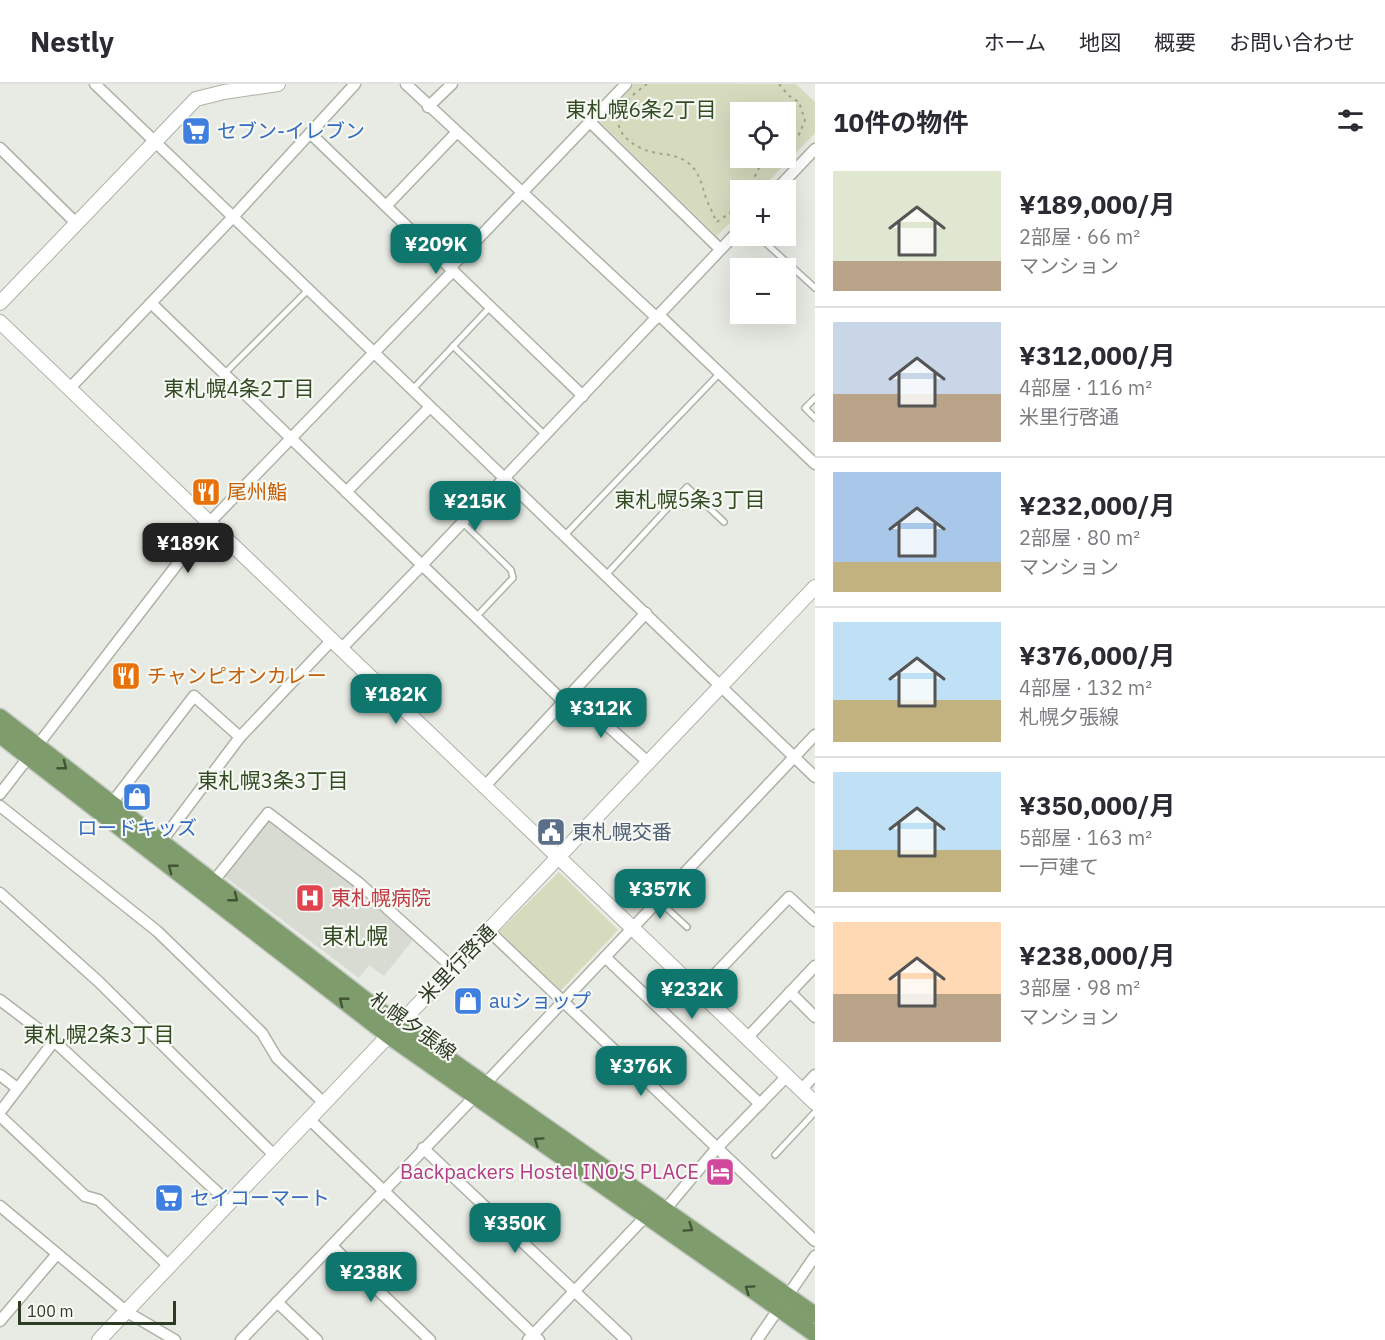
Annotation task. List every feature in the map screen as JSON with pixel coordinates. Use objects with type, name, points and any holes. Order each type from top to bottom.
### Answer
[{"type":"main road","name":"札幌夕張線","points":[[0,717],[32,752],[395,1031],[479,1090],[664,1211],[783,1303],[815,1334]]},
{"type":"main road","name":"札幌夕張線","points":[[0,735],[32,752],[111,804],[213,882],[395,1031]]},
{"type":"main road","name":"札幌夕張線","points":[[479,1090],[646,1216],[783,1303],[815,1315]]},
{"type":"street","points":[[95,84],[429,407],[507,478],[564,536],[815,777]]},
{"type":"street","points":[[0,303],[196,99],[223,88],[278,84]]},
{"type":"street","points":[[69,388],[233,218],[355,84]]},
{"type":"street","points":[[406,84],[521,194],[658,316],[815,464]]},
{"type":"street","points":[[429,107],[452,84]]},
{"type":"street","points":[[0,794],[209,523],[374,353],[626,84]]},
{"type":"street","points":[[590,122],[720,249]]},
{"type":"street","points":[[310,133],[583,396]]},
{"type":"street","points":[[386,206],[456,133]]},
{"type":"street","points":[[0,148],[76,223]]},
{"type":"street","points":[[786,180],[815,149]]},
{"type":"street","points":[[161,842],[240,737],[463,524],[730,239]]},
{"type":"street","points":[[150,303],[476,617],[569,698],[650,763]]},
{"type":"street","points":[[0,322],[815,1103]]},
{"type":"street","points":[[346,492],[429,407]]},
{"type":"street","name":"米里行啓通","points":[[99,1340],[815,587]]},
{"type":"street","points":[[484,788],[646,613]]},
{"type":"street","points":[[111,804],[194,696],[240,737]]},
{"type":"street","points":[[241,1340],[815,735]]},
{"type":"street","points":[[0,806],[157,931],[262,1033],[278,1058],[324,1103]]},
{"type":"street","points":[[213,882],[268,813],[359,883],[453,968]]},
{"type":"street","points":[[0,893],[99,982],[275,1156]]},
{"type":"street","points":[[698,992],[789,897],[815,921]]},
{"type":"street","points":[[489,931],[815,1241]]},
{"type":"street","points":[[605,957],[760,1104]]},
{"type":"street","points":[[747,1038],[815,966]]},
{"type":"street","points":[[790,992],[815,1017]]},
{"type":"street","points":[[0,1000],[54,1041],[229,1203]]},
{"type":"street","points":[[54,1041],[0,1114],[85,1196],[99,1200],[169,1266]]},
{"type":"street","points":[[801,1090],[815,1075]]},
{"type":"street","points":[[0,1076],[17,1088]]},
{"type":"street","points":[[664,1211],[716,1149],[787,1076]]},
{"type":"street","points":[[309,1119],[533,1338],[574,1291],[646,1216]]},
{"type":"street","points":[[423,1149],[626,1340]]},
{"type":"street","points":[[2,1212],[127,1312],[175,1340]]},
{"type":"street","points":[[332,1246],[430,1340]]},
{"type":"street","points":[[0,1321],[57,1254]]},
{"type":"street","points":[[757,1340],[815,1256]]},
{"type":"street","points":[[277,1302],[317,1340]]},
{"type":"lane","points":[[769,246],[815,288]]},
{"type":"lane","points":[[224,374],[308,290]]},
{"type":"lane","points":[[412,390],[490,307]]},
{"type":"lane","points":[[453,346],[546,436]]},
{"type":"lane","points":[[564,536],[720,373]]},
{"type":"lane","points":[[815,398],[805,408],[815,418]]},
{"type":"lane","points":[[606,575],[687,487],[724,522]]},
{"type":"lane","points":[[463,524],[511,570],[513,578],[476,617]]},
{"type":"lane","points":[[659,901],[687,927]]},
{"type":"lane","points":[[775,1155],[815,1112]]},
{"type":"path","points":[[647,84],[620,112],[618,121],[622,134],[641,148],[685,160],[696,171],[704,185],[716,223]]},
{"type":"path","points":[[779,84],[789,96],[799,102],[805,120],[796,138]]},
{"type":"path","points":[[710,229],[730,213]]},
{"type":"shaded area","name":"東札幌病院","points":[[267,820],[354,886],[413,940],[384,976],[369,965],[359,978],[224,876]]},
{"type":"green space","points":[[633,84],[796,84],[815,102],[815,133],[796,153],[796,102],[730,102],[730,168],[781,168],[770,180],[730,180],[730,222],[717,236],[598,120]]},
{"type":"green space","points":[[559,872],[618,930],[561,990],[499,931]]},
{"type":"place","name":"セブン-イレブン","points":[[196,131]]},
{"type":"place","name":"尾州鮨","points":[[206,492]]},
{"type":"place","name":"チャンピオンカレー","points":[[126,676]]},
{"type":"place","name":"ロードキッズ","points":[[137,797]]},
{"type":"place","name":"東札幌交番","points":[[551,832]]},
{"type":"place","name":"東札幌病院","points":[[310,898]]},
{"type":"place","name":"auショップ","points":[[468,1001]]},
{"type":"place","name":"Backpackers Hostel INO'S PLACE","points":[[720,1172]]},
{"type":"place","name":"セイコーマート","points":[[169,1198]]},
{"type":"district","name":"東札幌6条2丁目","points":[[641,110]]},
{"type":"district","name":"東札幌4条2丁目","points":[[239,389]]},
{"type":"district","name":"東札幌5条3丁目","points":[[690,500]]},
{"type":"district","name":"東札幌3条3丁目","points":[[273,781]]},
{"type":"district","name":"東札幌","points":[[355,936]]},
{"type":"district","name":"東札幌2条3丁目","points":[[99,1035]]}]
